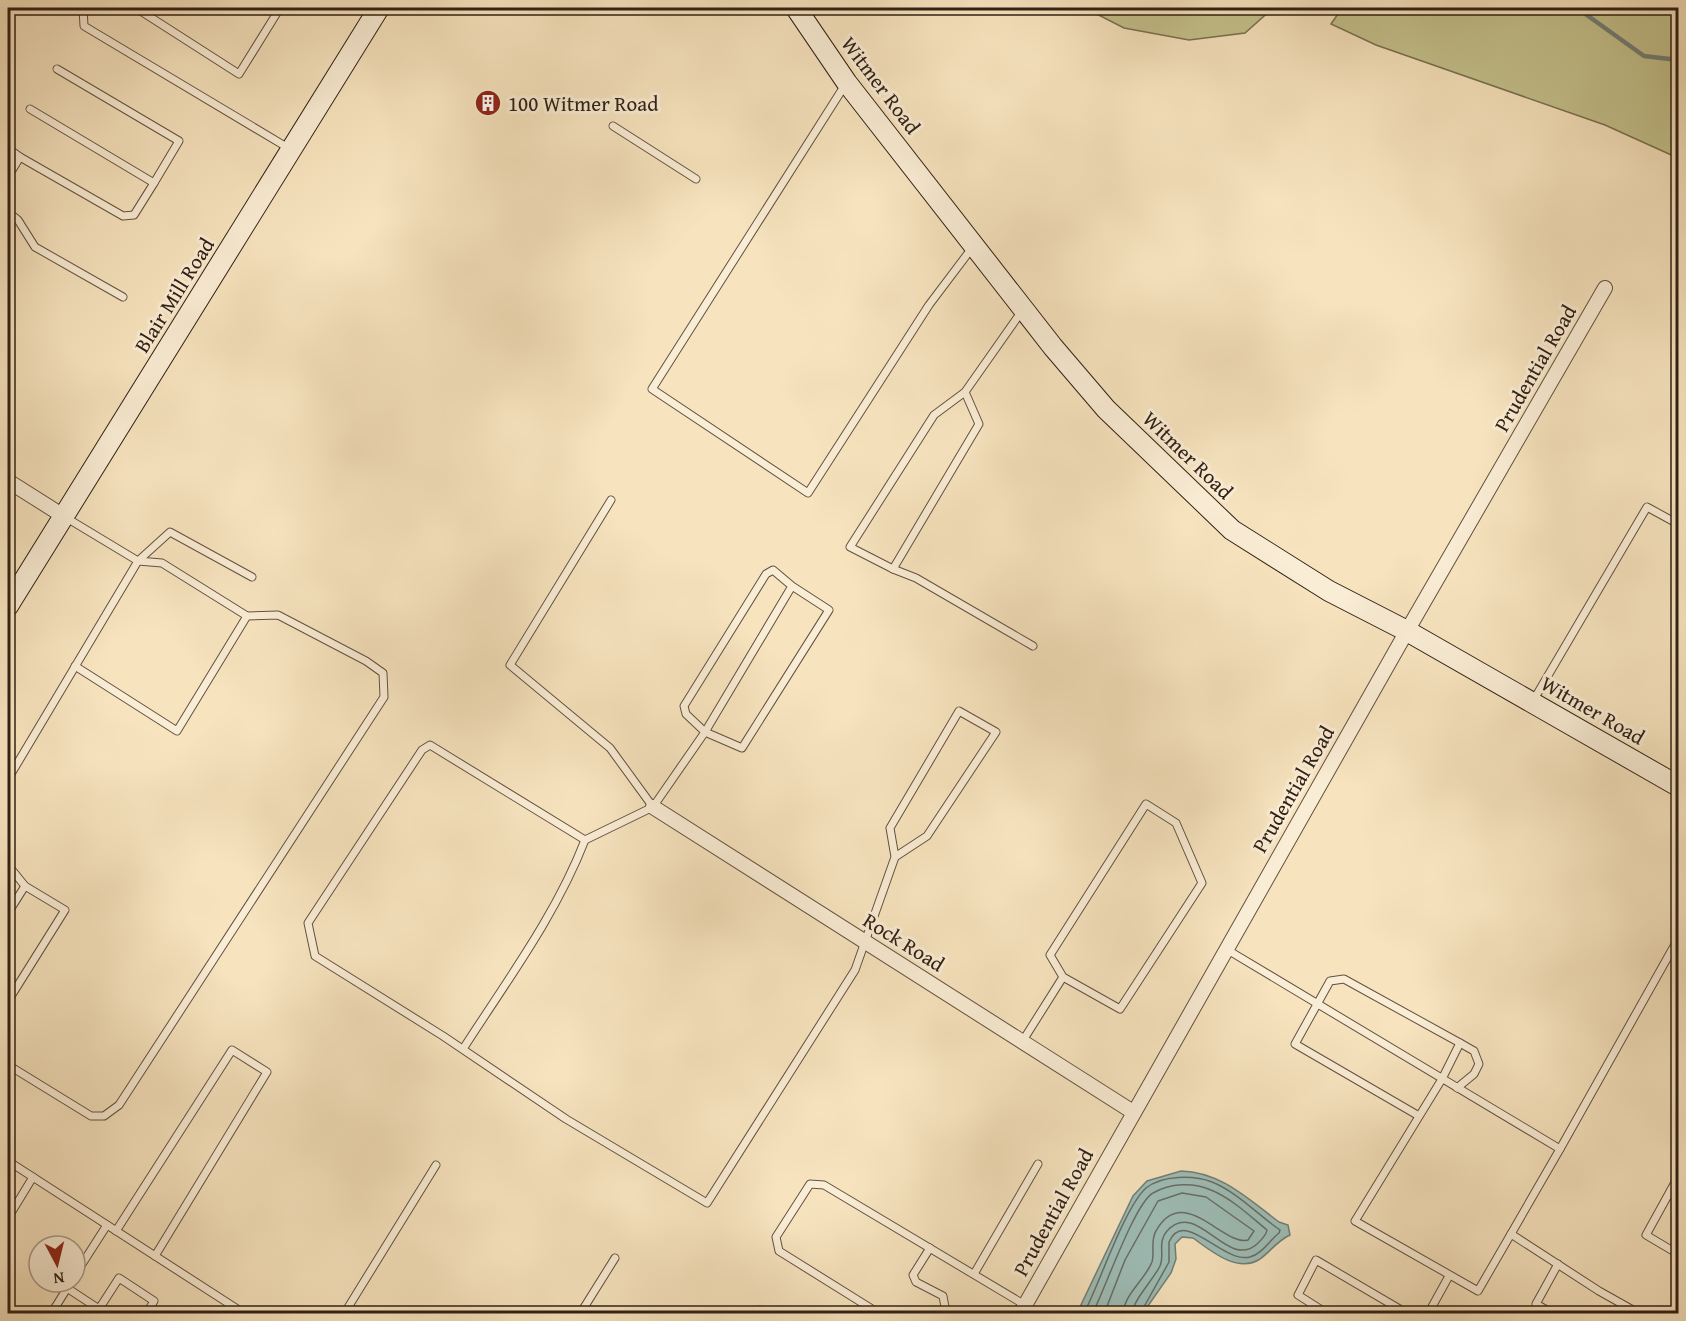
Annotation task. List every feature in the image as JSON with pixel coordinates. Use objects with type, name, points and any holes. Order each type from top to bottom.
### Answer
[{"type":"street","name":"Blair Mill Road","points":[[8,606],[379,8]]},
{"type":"street","name":"Witmer Road","points":[[796,8],[847,83],[1023,309],[1106,409],[1232,530],[1329,591],[1407,631],[1678,786]]},
{"type":"street","name":"Prudential Road","points":[[1023,1309],[1407,631],[1605,288]]},
{"type":"street","points":[[8,480],[65,517]]},
{"type":"street","name":"Rock Road","points":[[653,807],[1134,1112]]},
{"type":"lane","points":[[83,8],[84,26],[292,151]]},
{"type":"lane","points":[[136,8],[239,74],[280,8]]},
{"type":"lane","points":[[8,148],[123,216],[134,215],[154,183],[179,141],[57,69]]},
{"type":"lane","points":[[847,83],[652,389],[808,493],[929,305],[974,246]]},
{"type":"lane","points":[[30,109],[154,183]]},
{"type":"lane","points":[[612,126],[696,179]]},
{"type":"lane","points":[[8,177],[20,157]]},
{"type":"lane","points":[[8,212],[18,220],[35,247],[123,297]]},
{"type":"lane","points":[[1023,309],[965,392],[934,415],[850,547],[916,579],[1033,646]]},
{"type":"lane","points":[[893,569],[979,424],[965,392]]},
{"type":"lane","points":[[611,500],[510,665],[610,748],[653,807]]},
{"type":"lane","points":[[1532,703],[1647,507],[1678,524]]},
{"type":"lane","points":[[8,1065],[91,1116],[104,1116],[119,1105],[384,697],[383,673],[366,661],[278,615],[247,616],[162,564],[138,561],[65,517]]},
{"type":"lane","points":[[8,779],[138,561],[170,532],[252,577]]},
{"type":"lane","points":[[773,570],[792,586],[829,610],[742,748],[705,732],[686,714],[684,706],[766,574],[773,570]]},
{"type":"lane","points":[[463,1050],[555,904],[573,872],[585,840],[653,807],[705,732],[792,586]]},
{"type":"lane","points":[[75,666],[177,731],[247,616]]},
{"type":"lane","points":[[585,840],[430,745],[422,750],[308,923],[315,956],[566,1119],[707,1203],[855,970],[895,857],[890,828],[959,711],[996,732],[927,836],[895,857]]},
{"type":"lane","points":[[1146,804],[1176,823],[1202,883],[1120,1008],[1063,977],[1050,955],[1146,804]]},
{"type":"lane","points":[[8,865],[25,886],[65,910],[8,1001]]},
{"type":"lane","points":[[8,913],[25,886]]},
{"type":"lane","points":[[1460,1043],[1442,1079],[1354,1221],[1478,1291],[1678,939]]},
{"type":"lane","points":[[1226,949],[1560,1149]]},
{"type":"lane","points":[[1022,1041],[1063,977]]},
{"type":"lane","points":[[1419,1116],[1295,1044],[1330,981],[1344,979],[1474,1051],[1479,1064],[1478,1070],[1457,1088]]},
{"type":"lane","points":[[116,1231],[232,1050],[267,1072],[155,1256]]},
{"type":"lane","points":[[8,1161],[245,1314]]},
{"type":"lane","points":[[974,1275],[1038,1164]]},
{"type":"lane","points":[[344,1314],[436,1165]]},
{"type":"lane","points":[[8,1218],[33,1177]]},
{"type":"lane","points":[[1678,1177],[1646,1235],[1678,1254]]},
{"type":"lane","points":[[880,1314],[779,1251],[776,1237],[810,1184],[824,1185],[974,1275],[1023,1309]]},
{"type":"lane","points":[[87,1256],[107,1225]]},
{"type":"lane","points":[[1511,1234],[1640,1314]]},
{"type":"lane","points":[[930,1248],[913,1275],[916,1282],[943,1296],[945,1307],[941,1314]]},
{"type":"lane","points":[[580,1314],[615,1258]]},
{"type":"lane","points":[[1328,1314],[1298,1296],[1316,1260],[1408,1314]]},
{"type":"lane","points":[[1554,1314],[1536,1304],[1558,1264]]},
{"type":"lane","points":[[1428,1314],[1449,1276]]},
{"type":"lane","points":[[79,1294],[97,1311],[119,1278],[154,1301],[146,1314]]},
{"type":"lane","points":[[51,1314],[63,1294]]},
{"type":"lane","points":[[758,1314],[760,1310],[766,1314]]},
{"type":"shaded area","points":[[1085,8],[1273,8],[1245,33],[1189,40],[1124,28]]},
{"type":"shaded area","points":[[1342,8],[1678,8],[1678,158],[1605,125],[1376,45],[1331,24]]},
{"type":"water","points":[[1181,1171],[1209,1176],[1233,1188],[1279,1222],[1288,1225],[1290,1235],[1260,1259],[1242,1264],[1224,1259],[1193,1238],[1182,1237],[1175,1244],[1176,1259],[1171,1273],[1143,1313],[1084,1313],[1079,1309],[1133,1196],[1147,1181]]},
{"type":"waterway","points":[[1577,8],[1644,56],[1678,60]]},
{"type":"place","name":"100 Witmer Road","points":[[488,103]]}]
